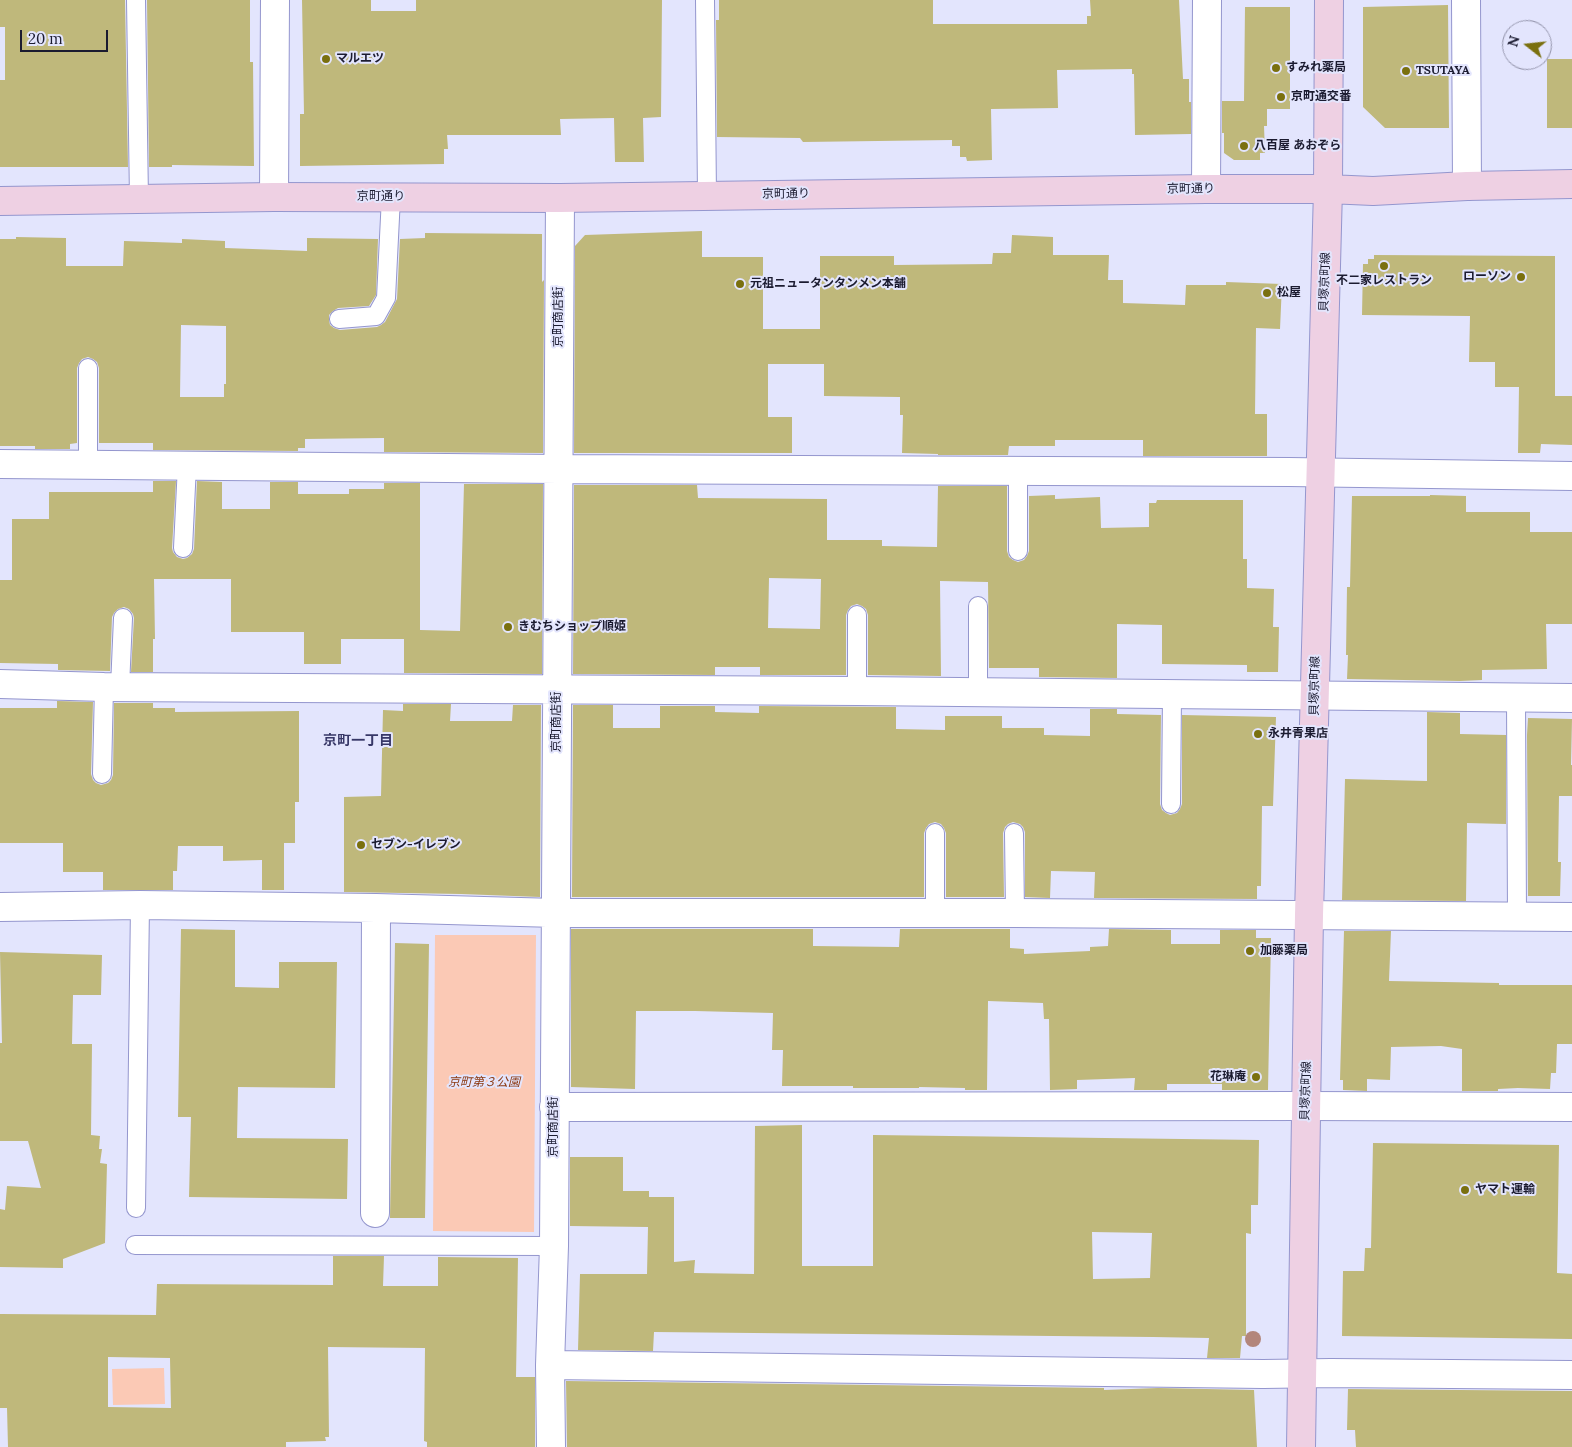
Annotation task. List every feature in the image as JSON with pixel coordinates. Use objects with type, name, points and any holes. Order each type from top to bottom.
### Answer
[{"type":"street","points":[[274,197],[275,0]]},
{"type":"street","points":[[1206,189],[1207,0]]},
{"type":"street","name":"貝塚京町線","points":[[1301,1447],[1309,915],[1328,189],[1329,0]]},
{"type":"street","points":[[1466,0],[1467,186]]},
{"type":"street","name":"京町通り","points":[[0,200],[274,197],[560,198],[1206,189],[1373,190],[1572,184]]},
{"type":"street","name":"京町商店街","points":[[551,1447],[550,1365],[554,1246],[560,198]]},
{"type":"street","points":[[0,464],[558,469],[1320,472],[1572,476]]},
{"type":"street","points":[[0,684],[112,687],[857,691],[1572,698]]},
{"type":"street","points":[[0,907],[140,905],[376,908],[556,913],[935,912],[1572,917]]},
{"type":"street","points":[[375,1213],[376,908]]},
{"type":"street","points":[[554,1107],[1572,1107]]},
{"type":"street","points":[[550,1365],[1253,1374],[1572,1375]]},
{"type":"lane","points":[[136,0],[139,199]]},
{"type":"lane","points":[[705,0],[708,196]]},
{"type":"lane","points":[[339,319],[376,316],[386,298],[391,197]]},
{"type":"lane","points":[[88,368],[88,465]]},
{"type":"lane","points":[[183,548],[187,465]]},
{"type":"lane","points":[[1018,470],[1018,551]]},
{"type":"lane","points":[[978,606],[978,692]]},
{"type":"lane","points":[[857,615],[857,691]]},
{"type":"lane","points":[[102,774],[112,687],[123,618]]},
{"type":"lane","points":[[1171,804],[1172,694]]},
{"type":"lane","points":[[1516,698],[1517,917]]},
{"type":"lane","points":[[935,833],[935,912]]},
{"type":"lane","points":[[1014,833],[1015,913]]},
{"type":"lane","points":[[136,1208],[140,905]]},
{"type":"lane","points":[[135,1245],[554,1246]]},
{"type":"green space","name":"京町第３公園","points":[[435,935],[536,935],[534,1232],[433,1231]]},
{"type":"green space","points":[[164,1368],[165,1404],[113,1405],[112,1369]]},
{"type":"building","points":[[0,0],[125,0],[128,167],[0,167],[0,80],[5,80],[5,27],[0,27]]},
{"type":"building","points":[[147,0],[250,0],[250,62],[253,62],[254,166],[172,165],[172,167],[149,167]]},
{"type":"building","points":[[302,0],[371,0],[371,11],[416,11],[416,0],[662,0],[661,117],[643,118],[644,162],[615,162],[614,118],[560,119],[561,135],[447,135],[448,149],[444,149],[444,164],[300,166],[300,114],[304,114]]},
{"type":"building","points":[[719,0],[933,0],[933,24],[1087,24],[1087,16],[1091,16],[1090,0],[1179,0],[1183,79],[1189,79],[1191,134],[1135,135],[1134,74],[1132,74],[1132,69],[1057,70],[1058,108],[991,109],[992,160],[967,161],[966,157],[960,157],[960,146],[952,146],[952,140],[803,142],[800,138],[717,137],[716,20],[719,20]]},
{"type":"building","points":[[1448,5],[1449,128],[1385,128],[1363,107],[1363,7]]},
{"type":"building","points":[[1245,7],[1290,7],[1290,109],[1267,109],[1267,126],[1264,126],[1265,153],[1260,153],[1260,160],[1234,160],[1224,153],[1224,133],[1222,133],[1222,101],[1244,101]]},
{"type":"building","points":[[1552,59],[1572,59],[1572,128],[1547,128],[1547,70],[1552,70]]},
{"type":"building","points":[[702,231],[702,257],[763,257],[763,329],[820,329],[820,256],[894,256],[894,265],[992,264],[993,253],[1011,253],[1012,235],[1053,237],[1053,255],[1109,255],[1108,280],[1123,280],[1123,303],[1185,305],[1186,285],[1226,285],[1226,282],[1282,284],[1280,329],[1256,328],[1255,414],[1267,414],[1267,456],[1143,456],[1143,440],[1055,440],[1055,446],[1009,446],[1008,455],[902,453],[903,415],[900,415],[900,397],[824,396],[824,364],[768,364],[768,417],[792,417],[792,453],[574,453],[575,246],[585,235]]},
{"type":"building","points":[[425,233],[542,234],[542,282],[544,280],[543,453],[384,452],[384,438],[305,439],[305,448],[298,448],[298,451],[153,450],[153,443],[99,443],[99,368],[97,362],[88,357],[82,359],[77,368],[77,443],[70,444],[70,449],[0,446],[0,239],[16,239],[16,237],[66,238],[66,266],[123,266],[124,241],[182,243],[182,239],[225,241],[225,248],[307,251],[307,238],[378,239],[376,295],[369,306],[338,308],[333,311],[329,315],[330,325],[340,330],[377,327],[385,322],[397,299],[400,239],[425,238]],"holes":[[[181,325],[226,326],[226,384],[224,384],[224,397],[180,397]]]},
{"type":"building","points":[[1374,255],[1555,256],[1555,396],[1572,396],[1572,445],[1541,444],[1540,453],[1518,453],[1519,387],[1495,387],[1495,362],[1469,362],[1470,316],[1362,315],[1363,264],[1368,264],[1368,259],[1374,259]]},
{"type":"building","points":[[153,481],[176,481],[172,548],[177,557],[183,559],[192,554],[194,549],[197,481],[222,482],[222,509],[270,509],[270,482],[298,482],[298,494],[349,494],[349,489],[384,489],[384,483],[420,483],[420,630],[460,631],[464,484],[543,484],[542,674],[404,673],[404,639],[341,639],[341,664],[304,664],[304,632],[231,632],[231,579],[154,579],[155,639],[153,639],[153,672],[131,672],[134,618],[129,609],[124,607],[118,609],[112,617],[110,671],[58,670],[58,664],[0,663],[0,580],[12,580],[12,519],[49,519],[49,492],[153,492]]},
{"type":"building","points":[[574,485],[697,485],[698,498],[827,499],[827,540],[882,540],[882,546],[937,547],[938,486],[1007,486],[1007,551],[1009,557],[1018,562],[1024,560],[1029,551],[1029,496],[1055,495],[1055,499],[1100,497],[1101,528],[1149,527],[1149,503],[1156,503],[1157,500],[1243,500],[1243,559],[1247,559],[1247,588],[1274,589],[1273,627],[1279,627],[1278,672],[1247,672],[1247,665],[1162,664],[1162,625],[1117,624],[1117,678],[1039,677],[1039,668],[989,668],[988,582],[940,581],[941,676],[868,675],[868,615],[866,609],[857,604],[851,606],[846,615],[846,675],[760,675],[760,667],[715,667],[715,675],[573,674]],"holes":[[[769,578],[821,579],[820,629],[768,628]]]},
{"type":"building","points":[[1352,496],[1466,496],[1466,512],[1530,512],[1530,532],[1572,532],[1572,624],[1546,624],[1547,669],[1482,670],[1482,680],[1347,679],[1347,587],[1350,587]]},
{"type":"building","points":[[57,701],[93,702],[91,774],[93,780],[101,785],[108,783],[113,775],[114,703],[153,703],[153,708],[175,708],[175,712],[299,711],[299,802],[295,802],[295,843],[284,843],[284,890],[262,890],[262,860],[223,861],[223,846],[178,846],[177,871],[173,871],[173,890],[103,890],[103,872],[63,872],[63,843],[0,843],[0,708],[57,708]]},
{"type":"building","points":[[403,704],[451,704],[450,721],[512,721],[513,705],[541,705],[540,897],[344,892],[344,797],[381,796],[383,710],[403,711]]},
{"type":"building","points":[[573,705],[613,705],[613,728],[660,728],[660,706],[715,706],[715,712],[759,713],[759,706],[896,707],[896,729],[945,730],[945,716],[1002,716],[1002,728],[1044,728],[1044,735],[1090,736],[1090,709],[1117,709],[1117,714],[1161,715],[1160,804],[1162,810],[1170,815],[1177,813],[1182,804],[1182,715],[1276,717],[1273,806],[1262,806],[1261,886],[1257,886],[1257,899],[1094,898],[1095,872],[1051,871],[1050,898],[1025,897],[1025,832],[1020,824],[1013,822],[1005,827],[1003,833],[1004,897],[946,897],[946,833],[941,824],[935,822],[929,824],[924,833],[924,897],[572,897]]},
{"type":"building","points":[[1427,712],[1460,713],[1460,734],[1506,735],[1506,824],[1467,823],[1466,901],[1342,900],[1345,779],[1427,781]]},
{"type":"building","points":[[1528,718],[1572,719],[1572,796],[1559,796],[1558,862],[1561,862],[1560,896],[1528,896]]},
{"type":"building","points":[[181,929],[235,930],[235,987],[279,988],[279,962],[337,962],[335,1088],[238,1087],[237,1138],[348,1139],[347,1199],[189,1197],[191,1117],[178,1117]]},
{"type":"building","points":[[571,929],[813,929],[813,946],[899,947],[900,929],[1010,929],[1010,948],[1024,949],[1024,954],[1090,951],[1090,947],[1108,946],[1109,929],[1171,930],[1171,944],[1220,944],[1220,930],[1256,930],[1256,938],[1271,938],[1268,1090],[1222,1090],[1222,1084],[1167,1084],[1167,1090],[1134,1090],[1135,1078],[1077,1080],[1077,1089],[1050,1090],[1049,1019],[1044,1019],[1043,1003],[988,1001],[987,1090],[919,1087],[782,1086],[783,1050],[772,1050],[773,1013],[695,1011],[636,1011],[635,1089],[571,1087]]},
{"type":"building","points":[[1344,931],[1391,931],[1389,981],[1499,983],[1499,985],[1572,985],[1572,1044],[1557,1044],[1556,1073],[1551,1073],[1550,1089],[1518,1088],[1498,1089],[1498,1091],[1462,1091],[1462,1049],[1441,1046],[1391,1047],[1390,1080],[1367,1079],[1367,1091],[1343,1090],[1343,1080],[1340,1080]]},
{"type":"building","points":[[395,943],[429,944],[425,1218],[390,1218]]},
{"type":"building","points":[[0,952],[102,955],[101,995],[73,995],[72,1044],[92,1044],[91,1135],[100,1136],[99,1149],[102,1149],[100,1163],[107,1164],[105,1243],[63,1259],[63,1268],[0,1267],[0,1209],[5,1210],[7,1186],[41,1188],[28,1141],[0,1141],[0,1043],[2,1043]]},
{"type":"building","points":[[802,1125],[802,1266],[873,1266],[873,1135],[1259,1140],[1258,1205],[1251,1205],[1251,1234],[1246,1233],[1246,1336],[1242,1336],[1240,1358],[1207,1358],[1209,1338],[1153,1337],[654,1332],[653,1351],[578,1350],[580,1274],[647,1274],[648,1227],[570,1226],[570,1157],[623,1157],[623,1191],[649,1191],[649,1197],[674,1197],[674,1262],[695,1260],[694,1273],[754,1274],[755,1126]],"holes":[[[1092,1232],[1152,1233],[1150,1278],[1093,1279]]]},
{"type":"building","points":[[1373,1143],[1559,1145],[1557,1273],[1572,1274],[1572,1339],[1342,1336],[1343,1271],[1364,1271],[1365,1248],[1371,1248]]},
{"type":"building","points":[[333,1256],[384,1256],[383,1286],[438,1286],[438,1257],[518,1258],[516,1377],[535,1377],[535,1447],[427,1447],[427,1442],[424,1441],[425,1348],[328,1347],[329,1437],[325,1437],[326,1441],[286,1442],[286,1447],[8,1447],[7,1408],[0,1408],[0,1314],[156,1315],[157,1284],[333,1285]],"holes":[[[108,1357],[170,1358],[171,1408],[108,1407]]]},
{"type":"building","points":[[566,1381],[1104,1388],[1104,1390],[1158,1388],[1254,1390],[1257,1447],[567,1447]]},
{"type":"building","points":[[1348,1389],[1572,1391],[1572,1447],[1356,1447],[1355,1430],[1347,1430]]},
{"type":"place","name":"マルエツ","points":[[326,59]]},
{"type":"place","name":"すみれ薬局","points":[[1276,68]]},
{"type":"place","name":"TSUTAYA","points":[[1406,71]]},
{"type":"place","name":"京町通交番","points":[[1281,97]]},
{"type":"place","name":"八百屋 あおぞら","points":[[1244,146]]},
{"type":"place","name":"不二家レストラン","points":[[1384,266]]},
{"type":"place","name":"ローソン","points":[[1521,277]]},
{"type":"place","name":"元祖ニュータンタンメン本舗","points":[[740,284]]},
{"type":"place","name":"松屋","points":[[1267,293]]},
{"type":"place","name":"きむちショップ順姫","points":[[508,627]]},
{"type":"place","name":"永井青果店","points":[[1258,734]]},
{"type":"place","name":"セブン-イレブン","points":[[361,845]]},
{"type":"place","name":"加藤薬局","points":[[1250,951]]},
{"type":"place","name":"花琳庵","points":[[1256,1077]]},
{"type":"place","name":"ヤマト運輸","points":[[1465,1190]]},
{"type":"district","name":"京町一丁目","points":[[358,741]]}]
